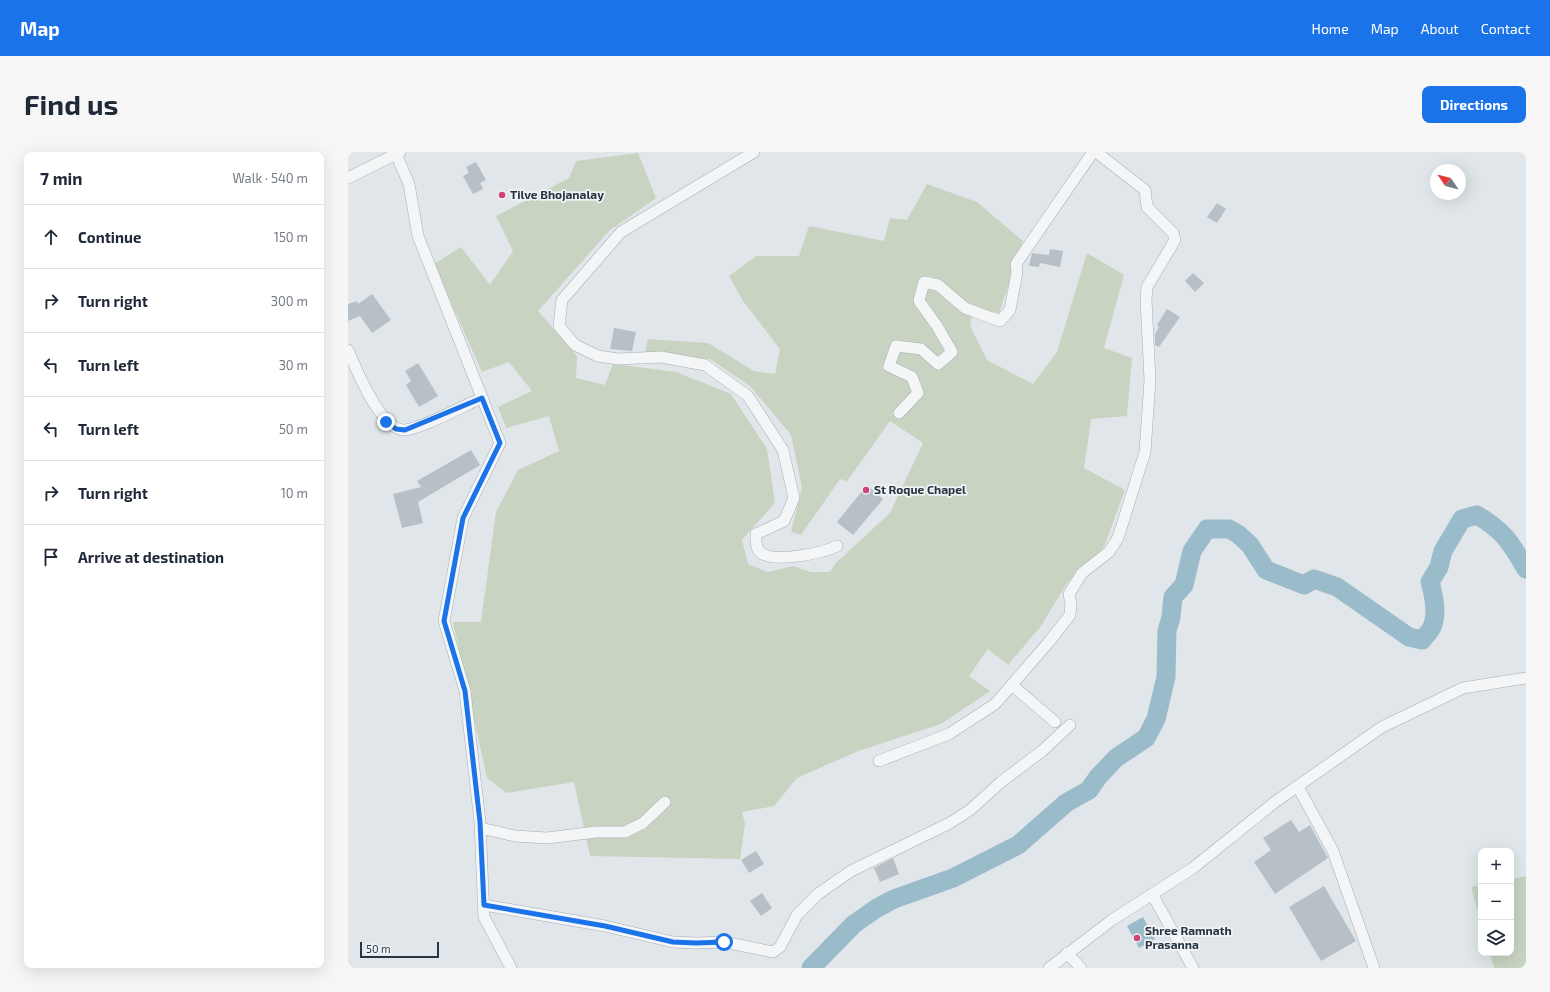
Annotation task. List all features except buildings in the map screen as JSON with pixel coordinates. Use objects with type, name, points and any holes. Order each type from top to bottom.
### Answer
[{"type":"street","points":[[754,152],[621,232],[562,300],[559,326],[575,345],[598,356],[618,359],[661,357],[705,365],[748,396],[782,450],[794,498],[784,521],[756,534],[756,546],[760,553],[768,556],[803,557],[826,551],[837,546]]},
{"type":"street","points":[[879,761],[949,734],[995,704],[1070,615],[1071,604],[1069,594],[1082,573],[1109,552],[1118,538],[1145,452],[1150,380],[1146,299],[1147,287],[1175,240],[1173,233],[1147,207],[1145,190],[1095,152],[1016,264],[1017,272],[1010,310],[1000,321],[965,308],[938,285],[924,282],[919,301],[937,326],[952,352],[938,364],[921,349],[896,346],[889,366],[912,377],[918,393],[899,413]]},
{"type":"street","points":[[348,178],[398,153],[410,184],[418,236],[500,443],[463,518],[444,621],[465,691],[481,828],[484,917],[511,968]]},
{"type":"street","points":[[348,350],[361,381],[386,422],[396,429],[405,430],[418,426],[482,398]]},
{"type":"street","points":[[1049,968],[1112,920],[1193,868],[1275,802],[1382,727],[1462,688],[1526,678]]},
{"type":"street","points":[[1012,685],[1055,722]]},
{"type":"street","points":[[484,905],[605,926],[673,942],[724,942],[772,952],[780,947],[797,915],[818,894],[851,871],[950,823],[970,810],[1000,782],[1042,752],[1070,725]]},
{"type":"street","points":[[1298,787],[1332,851],[1374,968]]},
{"type":"street","points":[[481,828],[515,836],[547,838],[596,832],[625,832],[643,824],[665,802]]},
{"type":"street","points":[[1152,894],[1193,968]]},
{"type":"street","points":[[1067,953],[1080,968]]},
{"type":"green space","points":[[638,153],[656,198],[609,231],[538,311],[577,356],[576,378],[605,385],[613,364],[676,372],[731,394],[767,449],[775,503],[742,540],[748,564],[768,572],[793,566],[811,572],[830,572],[835,564],[890,513],[923,443],[890,421],[847,481],[840,479],[801,535],[791,532],[802,487],[791,435],[750,386],[710,359],[645,353],[648,339],[708,343],[754,371],[775,374],[780,349],[743,301],[729,276],[756,256],[799,256],[809,226],[884,241],[890,218],[907,220],[927,184],[977,202],[1023,241],[999,313],[973,309],[970,326],[987,360],[1033,384],[1057,352],[1087,253],[1124,275],[1104,348],[1132,358],[1127,416],[1091,419],[1084,468],[1125,490],[1104,547],[1067,583],[1041,626],[1008,665],[988,649],[969,676],[990,691],[941,724],[858,751],[797,778],[774,806],[742,812],[745,824],[740,859],[590,856],[574,782],[506,793],[487,778],[453,622],[481,622],[496,512],[518,470],[559,451],[549,416],[506,428],[498,407],[532,391],[509,362],[482,372],[434,264],[461,247],[490,285],[513,251],[496,216],[569,178],[576,161]]},
{"type":"green space","points":[[1526,876],[1526,968],[1494,968],[1491,956],[1514,956],[1514,878]]},
{"type":"green space","points":[[1478,886],[1478,912],[1471,887]]},
{"type":"water","points":[[1143,917],[1155,939],[1139,948],[1127,926]]},
{"type":"waterway","points":[[811,968],[854,924],[877,908],[894,899],[953,878],[1018,845],[1066,803],[1089,790],[1098,777],[1116,758],[1146,738],[1156,719],[1166,677],[1167,631],[1171,617],[1173,597],[1184,585],[1192,551],[1207,529],[1229,529],[1238,534],[1250,545],[1266,570],[1304,585],[1314,579],[1337,587],[1409,637],[1422,640],[1431,629],[1435,616],[1434,599],[1430,582],[1439,567],[1443,551],[1462,519],[1477,515],[1501,532],[1526,569]]},
{"type":"place","name":"Tilve Bhojanalay","points":[[502,195]]},
{"type":"place","name":"St Roque Chapel","points":[[866,490]]},
{"type":"place","name":"Shree Ramnath Prasanna","points":[[1137,938]]},
{"type":"route","points":[[386,422],[396,429],[405,430],[418,426],[482,398],[500,443],[463,518],[444,621],[465,691],[480,822],[484,905],[605,926],[673,942],[724,942]]}]
